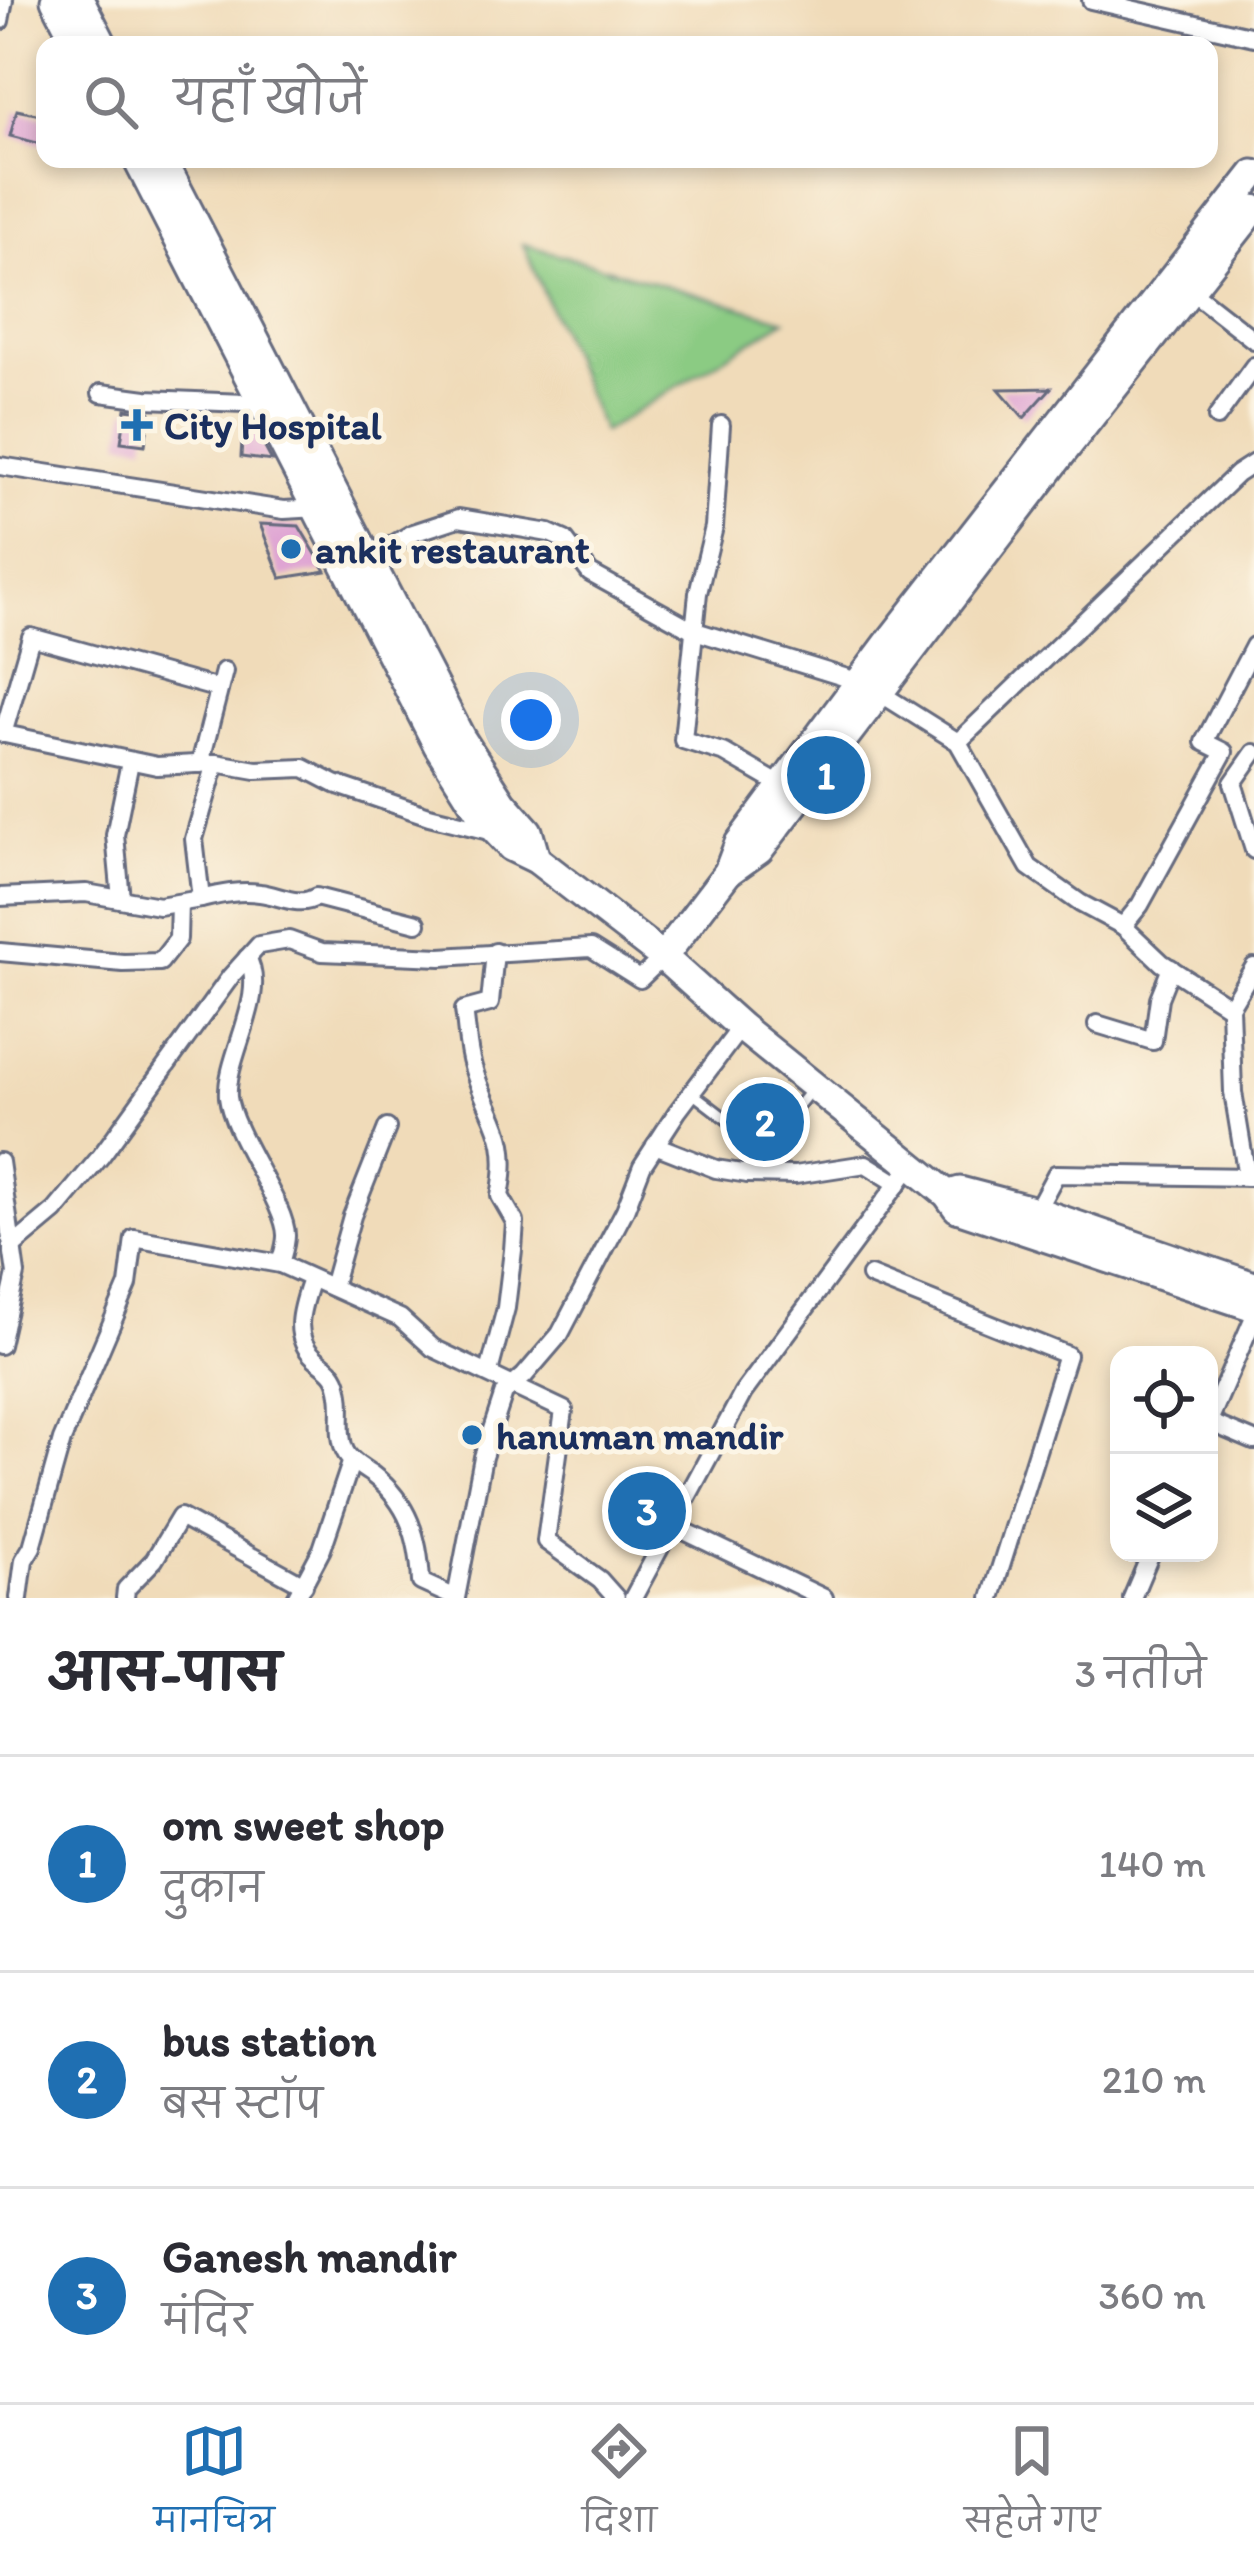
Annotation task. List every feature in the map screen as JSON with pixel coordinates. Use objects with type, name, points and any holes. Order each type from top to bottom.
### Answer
[{"type":"main road","points":[[55,0],[73,36]]},
{"type":"main road","points":[[80,0],[99,36]]},
{"type":"main road","points":[[142,168],[259,396],[368,559],[438,746],[498,834],[663,957],[813,1087],[904,1176],[947,1194],[957,1208],[1254,1307]]},
{"type":"main road","points":[[167,168],[390,627],[503,803],[528,831],[536,859]]},
{"type":"main road","points":[[663,957],[728,872],[739,843],[782,786],[870,687],[1190,290],[1248,210],[1254,174]]},
{"type":"main road","points":[[728,872],[759,850],[870,687],[1248,210]]},
{"type":"main road","points":[[947,1194],[960,1191],[1036,1210],[1254,1286]]},
{"type":"street","points":[[1091,0],[1254,37]]},
{"type":"street","points":[[1190,290],[1254,340]]},
{"type":"street","points":[[1217,417],[1254,366]]},
{"type":"street","points":[[100,393],[245,403],[259,396]]},
{"type":"street","points":[[721,425],[714,527],[698,593],[683,740],[725,753],[782,786]]},
{"type":"street","points":[[958,742],[1237,474],[1254,463]]},
{"type":"street","points":[[0,466],[284,510],[327,504]]},
{"type":"street","points":[[368,559],[413,533],[458,518],[549,532],[565,540],[590,573],[695,632],[870,687],[958,742],[1030,867],[1080,903],[1123,926],[1171,968],[1230,1007]]},
{"type":"street","points":[[201,899],[194,839],[208,764],[222,680],[31,637],[2,734],[157,766],[208,764],[256,770],[304,768],[335,784],[498,834]]},
{"type":"street","points":[[1123,926],[1140,905],[1224,752],[1204,742],[1254,646]]},
{"type":"street","points":[[1254,754],[1233,783],[1254,850]]},
{"type":"street","points":[[121,899],[115,835],[130,762]]},
{"type":"street","points":[[0,896],[86,893],[158,906],[229,892],[261,893],[303,903],[316,897],[417,923]]},
{"type":"street","points":[[0,952],[123,964],[160,962],[178,939],[179,903]]},
{"type":"street","points":[[11,1239],[56,1211],[259,945],[289,940],[322,952],[385,956],[591,948],[640,979],[663,957]]},
{"type":"street","points":[[489,1372],[512,1282],[515,1222],[502,1205],[505,1172],[498,1122],[472,1068],[464,1010],[490,1003],[495,952]]},
{"type":"street","points":[[247,958],[253,971],[250,1003],[230,1075],[229,1101],[287,1232],[280,1264]]},
{"type":"street","points":[[1036,1210],[1056,1174],[1251,1177],[1233,1092],[1230,1007],[1254,967]]},
{"type":"street","points":[[1097,1024],[1153,1041],[1159,998],[1171,968]]},
{"type":"street","points":[[311,1279],[302,1305],[301,1337],[313,1357],[332,1369],[340,1394],[344,1449],[392,1490],[405,1508],[415,1531],[421,1582],[456,1598],[483,1457],[504,1393],[560,1334],[656,1145],[741,1027]]},
{"type":"street","points":[[332,1287],[352,1216],[387,1128]]},
{"type":"street","points":[[748,1174],[759,1144]]},
{"type":"street","points":[[633,1598],[743,1394],[904,1176],[866,1164],[794,1175],[748,1174],[716,1169],[656,1145]]},
{"type":"street","points":[[0,1162],[11,1239],[0,1346]]},
{"type":"street","points":[[0,1212],[11,1239]]},
{"type":"street","points":[[19,1598],[24,1560],[32,1547],[62,1440],[128,1285],[134,1238],[280,1264],[400,1318],[433,1348],[564,1410],[546,1541],[600,1580],[616,1598]]},
{"type":"street","points":[[870,1276],[1067,1354],[991,1598]]},
{"type":"street","points":[[1218,1401],[1254,1317]]},
{"type":"street","points":[[1218,1426],[1254,1441]]},
{"type":"street","points":[[125,1598],[126,1589],[154,1560],[180,1517],[300,1592],[322,1550],[352,1460]]},
{"type":"street","points":[[674,1526],[824,1598]]},
{"type":"street","points":[[1132,1598],[1147,1562]]},
{"type":"lane","points":[[691,1092],[759,1144],[767,1143],[813,1087]]},
{"type":"green space","points":[[523,244],[785,320],[603,432]]},
{"type":"building","points":[[17,110],[36,114],[36,143],[10,136]]},
{"type":"building","points":[[1051,388],[1024,418],[999,389]]},
{"type":"building","points":[[126,409],[150,412],[145,445],[121,442]]},
{"type":"building","points":[[256,431],[272,461],[241,457],[242,440]]},
{"type":"building","name":"ankit restaurant","points":[[260,524],[299,526],[326,571],[281,578]]},
{"type":"building","points":[[632,1479],[672,1498],[652,1524],[614,1499]]},
{"type":"place","name":"City Hospital","points":[[137,425]]},
{"type":"place","name":"ankit restaurant","points":[[291,549]]},
{"type":"place","name":"om sweet shop","points":[[826,775]]},
{"type":"place","name":"bus station","points":[[765,1122]]},
{"type":"place","name":"hanuman mandir","points":[[472,1435]]},
{"type":"place","name":"Ganesh mandir","points":[[647,1511]]}]
